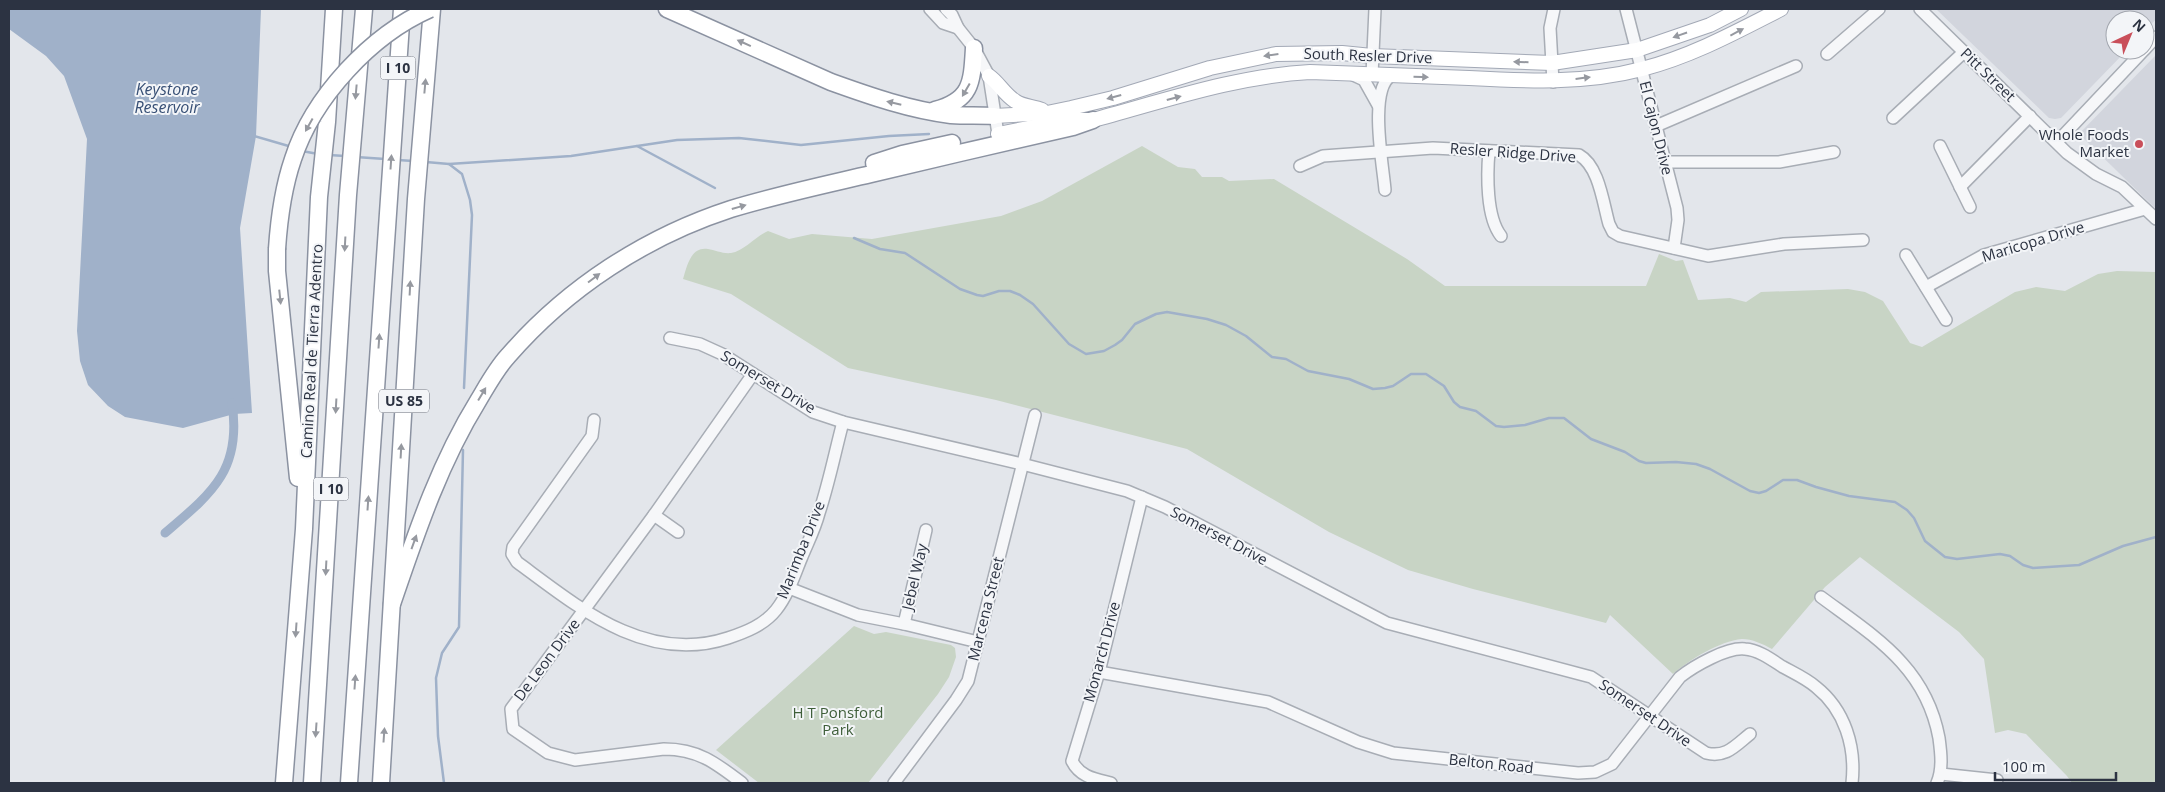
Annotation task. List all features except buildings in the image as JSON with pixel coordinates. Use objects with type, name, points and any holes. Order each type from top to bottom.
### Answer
[{"type":"highway","name":"Camino Real de Tierra Adentro","points":[[284,783],[304,529],[319,197],[327,122],[334,9]]},
{"type":"highway","name":"I 10","points":[[312,783],[348,195],[364,9]]},
{"type":"highway","name":"I 10","points":[[348,783],[402,9]]},
{"type":"highway","name":"US 85","points":[[381,783],[420,134],[431,9]]},
{"type":"highway","points":[[304,529],[277,271],[278,224],[288,173],[300,142],[312,119],[333,89],[370,48],[397,27],[431,9]]},
{"type":"highway","points":[[667,9],[832,82],[886,101],[952,115],[994,116]]},
{"type":"highway","points":[[930,111],[950,106],[968,90],[972,76],[974,48]]},
{"type":"highway","points":[[392,604],[434,485],[472,410],[507,356],[549,315],[606,269],[636,250],[729,210],[787,193],[1073,127],[1093,120]]},
{"type":"highway","points":[[846,180],[874,163],[902,154],[998,134]]},
{"type":"main road","name":"South Resler Drive","points":[[994,116],[1047,113],[1114,98],[1210,68],[1252,58],[1310,52],[1552,63],[1637,50],[1710,24],[1741,9]]},
{"type":"main road","name":"South Resler Drive","points":[[998,134],[1070,120],[1093,120],[1237,81],[1276,74],[1310,72],[1553,82],[1641,69],[1720,41],[1781,9]]},
{"type":"main road","points":[[989,76],[1007,96],[1018,103],[1047,113]]},
{"type":"street","points":[[930,9],[943,23],[958,28]]},
{"type":"street","points":[[946,9],[974,48],[989,76],[998,134]]},
{"type":"street","points":[[1372,74],[1375,9]]},
{"type":"street","points":[[1553,82],[1550,28],[1554,9]]},
{"type":"street","name":"El Cajon Drive","points":[[1626,9],[1677,208],[1678,220],[1674,248]]},
{"type":"street","points":[[1827,54],[1879,9]]},
{"type":"street","name":"Pitt Street","points":[[1920,9],[2082,165],[2122,187],[2156,219]]},
{"type":"street","points":[[1893,118],[1964,52]]},
{"type":"street","points":[[2057,142],[2134,60]]},
{"type":"street","points":[[1656,126],[1796,66]]},
{"type":"street","points":[[1349,74],[1364,80],[1378,105]]},
{"type":"street","points":[[1386,190],[1378,105],[1384,82],[1392,75]]},
{"type":"street","points":[[1960,187],[2030,116]]},
{"type":"street","points":[[1940,146],[1970,206]]},
{"type":"street","name":"Resler Ridge Drive","points":[[1300,166],[1322,156],[1382,150],[1433,148],[1580,155],[1588,160],[1593,169],[1613,232],[1620,236],[1674,248]]},
{"type":"street","points":[[1489,151],[1488,188],[1494,221],[1501,236]]},
{"type":"street","points":[[1665,162],[1779,162],[1834,152]]},
{"type":"street","name":"Maricopa Drive","points":[[1926,287],[1984,254],[2145,209]]},
{"type":"street","points":[[1674,248],[1708,256],[1784,244],[1863,240]]},
{"type":"street","points":[[1906,255],[1946,320]]},
{"type":"street","name":"Somerset Drive","points":[[670,338],[708,347],[806,408],[843,422],[1022,464],[1127,491],[1142,497],[1174,512],[1372,617],[1387,623],[1591,677],[1706,753],[1717,756],[1729,751],[1750,734]]},
{"type":"street","name":"De Leon Drive","points":[[742,783],[716,763],[695,752],[664,749],[575,760],[548,753],[513,729],[511,709],[654,515],[753,374]]},
{"type":"street","name":"Marcena Street","points":[[899,781],[968,681],[1035,415]]},
{"type":"street","name":"Marimba Drive","points":[[594,420],[592,436],[513,546],[512,554],[517,562],[584,611],[647,641],[675,644],[719,640],[756,627],[776,610],[789,588],[819,514],[843,422]]},
{"type":"street","name":"Monarch Drive","points":[[1111,783],[1087,777],[1076,770],[1072,761],[1099,672],[1142,497]]},
{"type":"street","points":[[654,515],[678,532]]},
{"type":"street","name":"Jebel Way","points":[[904,624],[926,530]]},
{"type":"street","points":[[789,588],[858,615],[978,642]]},
{"type":"street","points":[[1821,597],[1889,648],[1904,663],[1917,681],[1925,694],[1937,727],[1940,748],[1939,779],[1997,780]]},
{"type":"street","name":"Belton Road","points":[[1099,672],[1268,702],[1358,742],[1393,753],[1578,773],[1595,772],[1612,764],[1680,678],[1688,671],[1736,649],[1747,648],[1758,652],[1816,686],[1828,698],[1846,728],[1851,744],[1852,783]]},
{"type":"shaded area","points":[[1936,9],[2156,9],[2155,20],[2155,10],[2105,10],[2105,60],[2117,60],[2061,118],[2049,118]]},
{"type":"shaded area","points":[[2155,56],[2156,209],[2079,134],[2151,60],[2155,60]]},
{"type":"green space","points":[[1142,146],[1178,167],[1195,169],[1202,177],[1222,177],[1229,181],[1274,179],[1407,259],[1445,286],[1646,286],[1659,254],[1676,261],[1683,260],[1698,300],[1730,298],[1746,302],[1761,292],[1848,289],[1865,292],[1883,301],[1910,343],[1922,347],[2015,292],[2036,287],[2065,291],[2098,274],[2117,271],[2156,272],[2156,783],[2072,783],[2026,734],[2008,730],[1995,733],[1984,659],[1959,632],[1860,557],[1825,587],[1772,649],[1750,640],[1742,639],[1724,643],[1705,652],[1673,674],[1610,615],[1606,623],[1473,589],[1408,570],[1329,532],[1187,449],[996,400],[848,368],[731,294],[683,279],[691,258],[697,251],[708,249],[725,253],[736,252],[768,231],[789,239],[812,234],[872,239],[1001,216],[1042,201]]},
{"type":"green space","name":"H T Ponsford Park","points":[[854,626],[874,634],[886,632],[951,645],[955,648],[956,657],[949,677],[938,694],[868,783],[759,783],[716,750]]},
{"type":"water","name":"Keystone Reservoir","points":[[9,9],[261,9],[256,136],[240,228],[252,413],[234,414],[183,428],[125,417],[108,406],[88,385],[80,361],[77,331],[87,139],[64,76],[46,56],[9,29]]},
{"type":"waterway","points":[[426,162],[449,164],[571,156],[677,140],[739,138],[801,145],[929,134]]},
{"type":"waterway","points":[[254,136],[292,147]]},
{"type":"waterway","points":[[637,146],[715,188]]},
{"type":"waterway","points":[[302,151],[318,154]]},
{"type":"waterway","points":[[329,155],[345,156]]},
{"type":"waterway","points":[[356,157],[385,159]]},
{"type":"waterway","points":[[398,160],[413,161]]},
{"type":"waterway","points":[[449,164],[462,174],[470,200],[472,215],[464,388]]},
{"type":"waterway","points":[[854,238],[880,249],[905,253],[960,289],[977,295],[983,296],[999,291],[1010,291],[1020,295],[1033,304],[1069,344],[1086,354],[1104,351],[1115,345],[1122,340],[1135,324],[1156,314],[1167,312],[1207,319],[1226,325],[1246,336],[1272,357],[1286,359],[1308,371],[1349,379],[1373,389],[1393,386],[1411,374],[1426,374],[1444,386],[1454,402],[1460,407],[1476,411],[1496,426],[1525,425],[1549,418],[1564,418],[1591,439],[1625,452],[1639,461],[1646,463],[1676,462],[1696,464],[1710,469],[1750,491],[1759,493],[1766,491],[1783,480],[1797,480],[1849,496],[1895,502],[1907,510],[1914,518],[1925,541],[1945,557],[1957,559],[2000,554],[2010,556],[2023,565],[2033,568],[2079,565],[2123,546],[2156,537]]},
{"type":"waterway","points":[[165,533],[209,492],[220,478],[228,463],[234,426],[232,403]]},
{"type":"waterway","points":[[444,783],[438,736],[436,678],[442,653],[459,627],[463,450]]},
{"type":"place","name":"Whole Foods Market","points":[[2139,144]]}]
